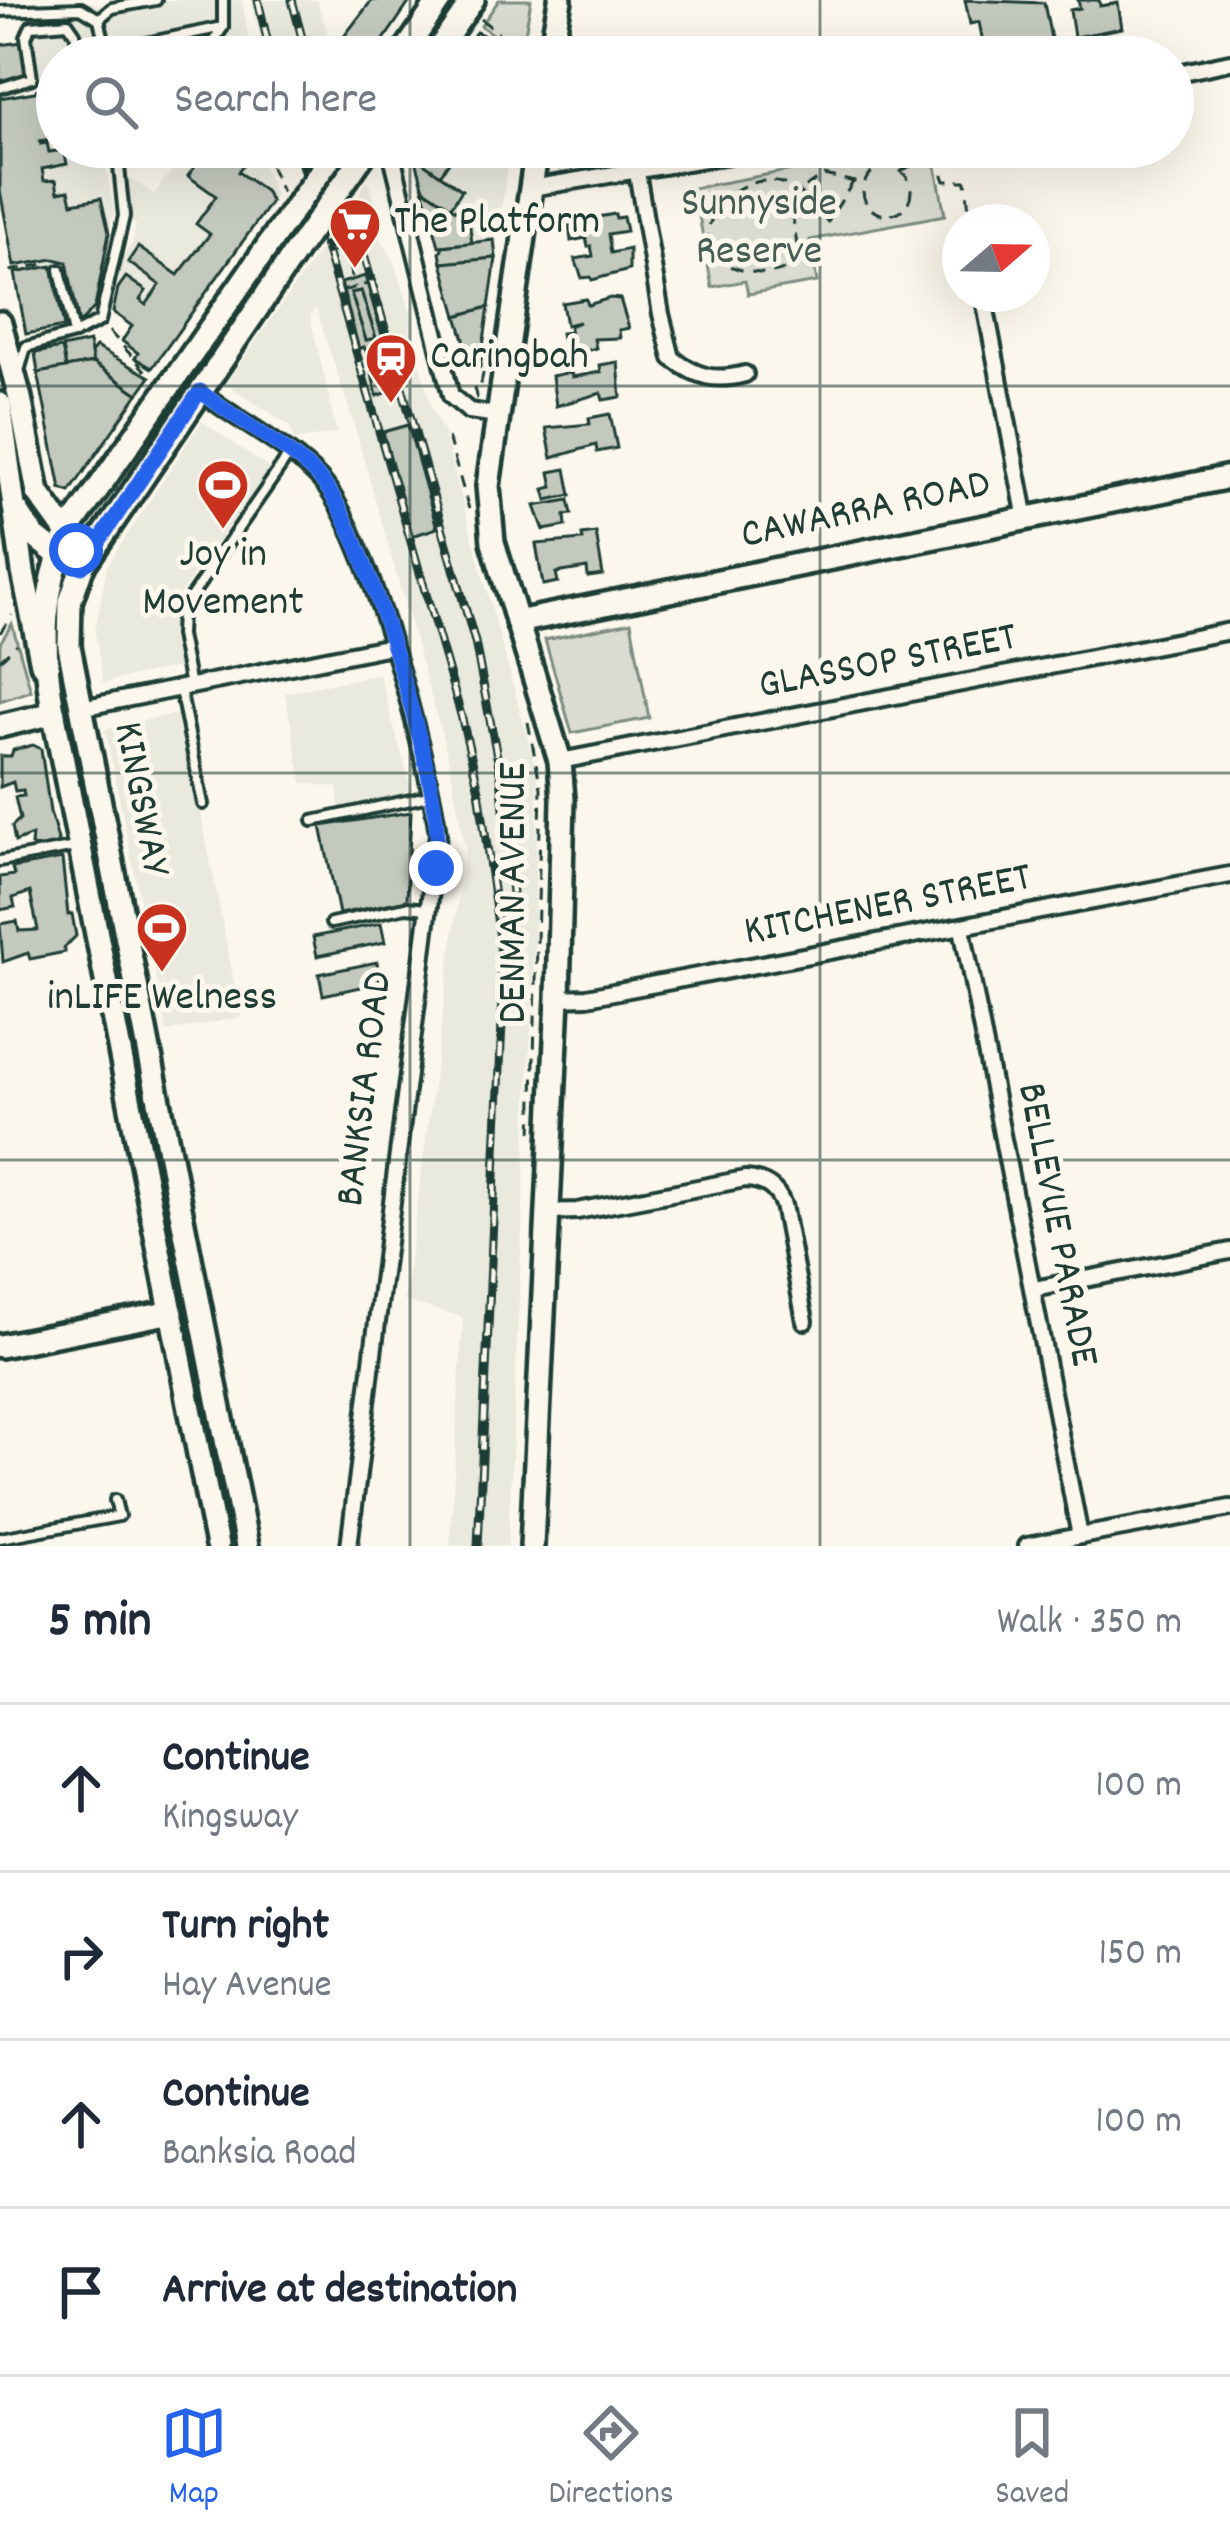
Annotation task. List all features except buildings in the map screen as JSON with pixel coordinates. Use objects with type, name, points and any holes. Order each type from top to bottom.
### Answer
[{"type":"main road","points":[[415,36],[440,0]]},
{"type":"main road","points":[[554,36],[560,0]]},
{"type":"main road","points":[[452,36],[476,9]]},
{"type":"main road","name":"KINGSWAY","points":[[218,1546],[53,709],[44,625],[48,588],[67,533],[166,378],[323,168]]},
{"type":"main road","name":"KINGSWAY","points":[[247,1546],[67,629],[82,567],[200,391],[307,249],[356,168]]},
{"type":"main road","points":[[498,415],[534,168]]},
{"type":"main road","points":[[0,323],[18,388],[7,416],[30,614],[53,709]]},
{"type":"main road","points":[[166,378],[200,391]]},
{"type":"main road","name":"DENMAN AVENUE","points":[[498,415],[488,512],[560,761],[563,799],[532,1546]]},
{"type":"main road","points":[[7,416],[38,493],[67,533],[82,567]]},
{"type":"main road","name":"CAWARRA ROAD","points":[[518,622],[1230,477]]},
{"type":"main road","points":[[17,509],[29,530],[58,555],[82,567]]},
{"type":"main road","points":[[0,726],[53,709],[81,708]]},
{"type":"main road","points":[[0,1346],[200,1305]]},
{"type":"street","points":[[1194,70],[1230,62]]},
{"type":"street","points":[[395,168],[451,396],[469,411],[498,415]]},
{"type":"street","points":[[531,188],[660,168]]},
{"type":"street","points":[[638,172],[672,358],[700,376],[723,380],[745,374]]},
{"type":"street","points":[[986,312],[1026,519]]},
{"type":"street","name":"BANKSIA ROAD","points":[[200,391],[318,477],[340,510],[391,646],[438,834],[349,1546]]},
{"type":"street","name":"GLASSOP STREET","points":[[560,761],[1230,631]]},
{"type":"street","points":[[81,708],[391,646]]},
{"type":"street","name":"KITCHENER STREET","points":[[558,998],[587,997],[1230,875]]},
{"type":"street","name":"BELLEVUE PARADE","points":[[962,928],[1081,1536]]},
{"type":"street","points":[[548,1212],[578,1211],[746,1179],[762,1181],[775,1190],[783,1205],[805,1321]]},
{"type":"street","points":[[1034,1289],[1230,1251]]},
{"type":"street","points":[[1027,1546],[1230,1508]]},
{"type":"lane","points":[[99,19],[112,8],[156,0]]},
{"type":"lane","points":[[217,36],[223,27],[223,0]]},
{"type":"lane","points":[[0,11],[81,8],[99,19],[103,36]]},
{"type":"lane","points":[[0,88],[32,78],[27,29],[68,23],[76,36]]},
{"type":"lane","points":[[185,36],[223,27]]},
{"type":"lane","points":[[18,388],[26,347],[74,334],[100,321],[123,229],[119,168]]},
{"type":"lane","points":[[61,270],[74,334]]},
{"type":"lane","points":[[203,804],[185,688],[181,610],[290,455]]},
{"type":"lane","points":[[313,821],[432,796]]},
{"type":"lane","points":[[0,861],[82,846]]},
{"type":"lane","points":[[331,923],[406,907],[430,909]]},
{"type":"lane","points":[[0,1538],[119,1516],[115,1500]]},
{"type":"path","points":[[476,9],[504,36]]},
{"type":"path","points":[[270,168],[284,193]]},
{"type":"path","points":[[901,171],[910,183],[910,199],[895,214],[873,212],[864,199],[863,184],[879,168],[906,168]]},
{"type":"path","points":[[941,168],[945,181],[966,182],[968,204]]},
{"type":"path","points":[[853,182],[828,222],[798,190],[783,184],[756,184],[721,199],[711,215],[715,256],[727,269],[742,272],[776,274],[791,267],[798,254],[791,207],[798,190],[824,176],[863,184]]},
{"type":"path","points":[[328,225],[340,238],[355,287]]},
{"type":"path","points":[[307,249],[338,242],[340,250]]},
{"type":"path","points":[[332,252],[356,244]]},
{"type":"path","points":[[10,271],[52,263],[61,270]]},
{"type":"path","points":[[343,291],[368,284]]},
{"type":"path","points":[[100,321],[166,378]]},
{"type":"path","points":[[473,385],[481,383],[485,358]]},
{"type":"path","points":[[448,437],[471,514]]},
{"type":"path","points":[[0,633],[16,608]]},
{"type":"path","points":[[0,659],[19,643]]},
{"type":"path","points":[[523,704],[541,788],[532,1136]]},
{"type":"shaded area","points":[[111,0],[242,0],[248,36],[36,36],[36,68],[23,5],[91,2],[103,7]]},
{"type":"shaded area","points":[[251,0],[317,0],[328,36],[260,36]]},
{"type":"shaded area","points":[[36,92],[36,168],[106,168],[114,210],[95,307],[79,324],[26,334],[0,190],[0,98]]},
{"type":"shaded area","points":[[173,168],[265,168],[275,197],[152,368],[135,358],[138,352],[122,341],[132,326],[113,312],[122,257],[132,244],[136,225],[122,215],[129,178],[154,194]]},
{"type":"shaded area","points":[[417,168],[507,168],[480,367],[473,369]]},
{"type":"shaded area","points":[[368,181],[381,217],[359,248],[376,228],[394,262],[538,776],[508,1546],[450,1546],[463,1317],[404,1301],[465,849],[450,764],[353,421],[316,309],[310,315],[337,433],[294,441],[290,426],[226,384]]},
{"type":"shaded area","points":[[202,421],[270,469],[179,595],[173,627],[182,666],[103,683],[95,631],[107,566]]},
{"type":"shaded area","points":[[379,674],[413,794],[339,808],[337,787],[302,783],[285,693]]},
{"type":"shaded area","points":[[181,713],[241,1017],[167,1032],[105,729]]},
{"type":"green space","points":[[499,0],[531,0],[525,36],[494,36],[481,26]]},
{"type":"green space","name":"Sunnyside Reserve","points":[[803,168],[936,168],[942,216],[810,240],[817,282],[748,294],[745,281],[712,287],[694,188]]},
{"type":"green space","points":[[631,622],[649,718],[572,733],[545,640]]},
{"type":"green space","points":[[12,624],[31,691],[0,701],[0,643]]},
{"type":"railway","points":[[258,0],[266,36]]},
{"type":"railway","points":[[292,0],[301,36]]},
{"type":"railway","points":[[303,168],[461,715],[479,790],[500,939],[502,1023],[478,1546]]},
{"type":"railway","points":[[339,168],[475,642],[501,777],[512,893]]},
{"type":"place","name":"The Platform","points":[[355,270]]},
{"type":"place","name":"Caringbah","points":[[391,405]]},
{"type":"place","name":"Joy in Movement","points":[[223,531]]},
{"type":"place","name":"inLIFE Welness","points":[[162,974]]},
{"type":"route","points":[[76,550],[82,567],[200,391],[318,477],[356,545],[391,646],[434,801],[436,868]]}]
